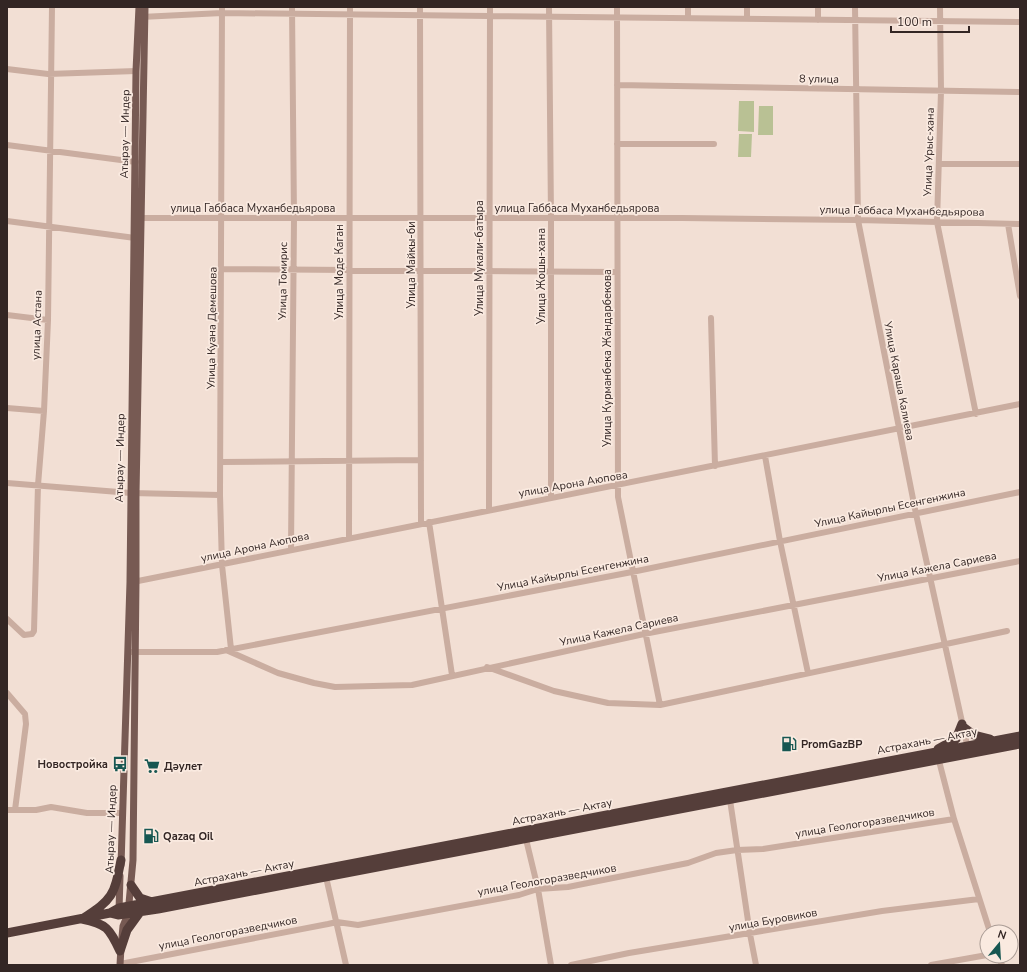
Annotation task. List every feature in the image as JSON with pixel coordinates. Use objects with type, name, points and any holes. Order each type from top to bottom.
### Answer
[{"type":"highway","points":[[937,756],[940,748],[956,739],[962,725],[978,737],[999,740]]},
{"type":"highway","name":"Астрахань — Актау","points":[[968,750],[999,740],[1020,736]]},
{"type":"highway","name":"Астрахань — Актау","points":[[7,933],[128,910],[154,903],[525,835],[968,750],[1020,744]]},
{"type":"highway","name":"Астрахань — Актау","points":[[525,835],[730,800],[937,756]]},
{"type":"highway","name":"Астрахань — Актау","points":[[128,910],[140,912],[326,877],[445,850]]},
{"type":"highway","points":[[82,919],[100,907],[112,896],[121,860]]},
{"type":"highway","points":[[130,885],[140,898],[154,903]]},
{"type":"highway","points":[[120,951],[127,930],[140,912]]},
{"type":"highway","points":[[82,919],[99,922],[110,930],[120,951]]},
{"type":"main road","name":"Атырау — Индер","points":[[133,493],[142,16],[139,7]]},
{"type":"main road","name":"Атырау — Индер","points":[[128,910],[133,860],[136,652],[133,582],[133,493],[135,238],[138,218],[136,162],[136,71],[142,16],[145,7]]},
{"type":"main road","name":"Атырау — Индер","points":[[116,912],[121,860],[127,652],[133,582]]},
{"type":"main road","points":[[120,964],[123,926],[128,910]]},
{"type":"main road","points":[[116,912],[123,926]]},
{"type":"street","name":"улица Астана","points":[[7,619],[24,635],[32,634],[34,631],[38,485],[44,411],[48,320],[52,7]]},
{"type":"street","name":"Улица Моде Каган","points":[[349,538],[350,7]]},
{"type":"street","name":"Улица Майкы-би","points":[[420,7],[421,523]]},
{"type":"street","name":"Улица Мукали-батыра","points":[[489,510],[488,218],[490,7]]},
{"type":"street","name":"Улица Жошы-хана","points":[[549,7],[551,497]]},
{"type":"street","name":"Улица Курманбека Жандарбекова","points":[[617,7],[618,497],[644,634],[660,705]]},
{"type":"street","points":[[688,7],[688,18]]},
{"type":"street","points":[[747,7],[747,18]]},
{"type":"street","points":[[818,7],[818,20]]},
{"type":"street","name":"Улица Караша Калиева","points":[[855,7],[858,220],[898,429],[968,750]]},
{"type":"street","name":"Улица Урыс-хана","points":[[940,7],[941,91],[937,222],[976,414]]},
{"type":"street","points":[[142,16],[222,10],[292,10],[350,15],[617,16],[855,21],[1020,22]]},
{"type":"street","name":"Улица Куана Демешова","points":[[222,10],[220,495],[222,565],[228,650]]},
{"type":"street","name":"Улица Томирис","points":[[291,549],[294,218],[292,10]]},
{"type":"street","points":[[7,69],[52,74],[136,71]]},
{"type":"street","name":"8 улица","points":[[617,85],[1020,92]]},
{"type":"street","points":[[617,144],[714,144]]},
{"type":"street","points":[[7,145],[136,162]]},
{"type":"street","points":[[939,164],[1020,164]]},
{"type":"street","name":"улица Габбаса Муханбедьярова","points":[[138,218],[618,218],[858,220],[1020,224]]},
{"type":"street","points":[[7,222],[135,238]]},
{"type":"street","points":[[1008,224],[1020,296]]},
{"type":"street","points":[[222,269],[293,268],[349,270],[420,269],[488,272],[617,272]]},
{"type":"street","points":[[7,315],[48,320]]},
{"type":"street","points":[[711,318],[715,466]]},
{"type":"street","name":"улица Арона Аюпова","points":[[133,582],[551,497],[618,486],[1020,404]]},
{"type":"street","points":[[7,408],[44,411]]},
{"type":"street","points":[[764,456],[780,541],[808,673]]},
{"type":"street","points":[[221,462],[421,460]]},
{"type":"street","points":[[7,483],[133,493],[220,495]]},
{"type":"street","name":"Улица Кайырлы Есенгенжина","points":[[127,652],[217,652],[632,572],[1020,492]]},
{"type":"street","points":[[429,522],[452,675]]},
{"type":"street","name":"Улица Кажела Сариева","points":[[228,650],[278,673],[335,687],[412,685],[644,634],[1020,561]]},
{"type":"street","points":[[487,668],[554,691],[608,703],[660,705],[1007,631]]},
{"type":"street","points":[[7,693],[25,714],[26,724],[15,810]]},
{"type":"street","points":[[937,756],[954,819],[987,924]]},
{"type":"street","points":[[730,800],[756,965]]},
{"type":"street","points":[[7,810],[36,810],[52,807],[87,812],[122,813]]},
{"type":"street","name":"улица Геологоразведчиков","points":[[120,964],[337,922],[358,925],[519,895],[538,889],[568,887],[688,863],[716,853],[737,850],[763,849],[954,819]]},
{"type":"street","points":[[525,835],[538,889],[551,965]]},
{"type":"street","points":[[326,877],[346,965]]},
{"type":"street","name":"улица Буровиков","points":[[571,965],[629,953],[882,911],[979,899]]},
{"type":"street","points":[[931,965],[979,956]]},
{"type":"green space","points":[[739,101],[754,101],[754,132],[738,131]]},
{"type":"green space","points":[[759,106],[773,106],[773,135],[758,135]]},
{"type":"green space","points":[[739,134],[752,134],[751,157],[738,157]]},
{"type":"place","name":"PromGazBP","points":[[789,744]]},
{"type":"place","name":"Новостройка","points":[[120,764]]},
{"type":"place","name":"Дәулет","points":[[152,766]]},
{"type":"place","name":"Qazaq Oil","points":[[151,836]]}]
